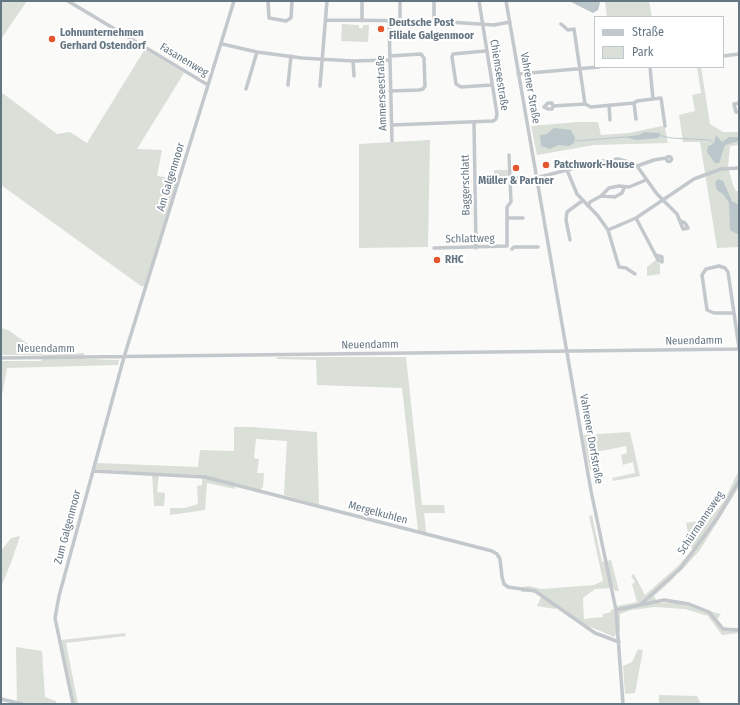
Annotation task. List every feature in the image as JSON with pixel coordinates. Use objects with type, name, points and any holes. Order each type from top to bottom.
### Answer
[{"type":"street","name":"Fasanenweg","points":[[68,1],[208,85]]},
{"type":"street","name":"Am Galgenmoor","points":[[124,357],[222,44],[234,1]]},
{"type":"street","points":[[268,1],[269,18],[286,21],[291,18],[292,1]]},
{"type":"street","points":[[320,86],[327,20],[327,1]]},
{"type":"street","points":[[362,1],[362,21]]},
{"type":"street","points":[[400,1],[400,20]]},
{"type":"street","points":[[434,1],[434,21]]},
{"type":"street","name":"Chiemseestraße","points":[[392,125],[493,121],[496,119],[497,114],[485,51],[479,1]]},
{"type":"street","name":"Vahrener Straße","points":[[506,1],[536,178]]},
{"type":"street","points":[[327,20],[400,20],[482,24],[510,22]]},
{"type":"street","name":"Ammerseestraße","points":[[389,21],[392,141]]},
{"type":"street","points":[[561,24],[568,30],[574,29],[585,104]]},
{"type":"street","points":[[222,44],[257,52],[323,60],[353,61],[421,54],[424,58],[425,86],[423,89],[390,91]]},
{"type":"street","points":[[485,51],[453,54],[452,57],[456,84],[461,87],[491,86]]},
{"type":"street","points":[[246,89],[257,52]]},
{"type":"street","points":[[724,56],[739,54]]},
{"type":"street","points":[[288,86],[291,56]]},
{"type":"street","points":[[353,61],[354,76]]},
{"type":"street","points":[[518,74],[594,68]]},
{"type":"street","points":[[650,68],[653,99]]},
{"type":"street","points":[[553,106],[585,104],[591,107],[634,103],[637,101],[661,98],[665,126]]},
{"type":"street","points":[[634,103],[636,119]]},
{"type":"street","points":[[739,103],[734,104],[736,112],[739,112]]},
{"type":"street","points":[[609,105],[610,120]]},
{"type":"street","name":"Baggerschlatt","points":[[474,122],[476,248]]},
{"type":"street","points":[[509,155],[511,202],[507,207],[507,218],[523,218]]},
{"type":"street","points":[[637,166],[654,160],[666,158]]},
{"type":"street","points":[[510,178],[536,178],[597,162],[618,159],[626,160],[637,166],[646,180],[677,214],[681,221]]},
{"type":"street","points":[[608,230],[636,218],[662,199],[694,179],[721,169],[739,168]]},
{"type":"street","points":[[567,170],[573,186],[582,201],[598,216],[608,230],[619,267],[626,268],[635,274]]},
{"type":"street","name":"Vahrener Dorfstraße","points":[[536,178],[591,492],[616,610],[624,704]]},
{"type":"street","points":[[588,206],[590,202],[601,196],[604,191],[613,187],[624,188],[637,185],[646,180]]},
{"type":"street","points":[[601,196],[615,197],[622,193],[624,188]]},
{"type":"street","points":[[570,240],[566,220],[567,212],[582,201]]},
{"type":"street","name":"Schlattweg","points":[[434,248],[507,246],[507,218]]},
{"type":"street","points":[[636,218],[643,234],[656,255]]},
{"type":"street","points":[[512,249],[514,247],[538,247]]},
{"type":"street","points":[[734,313],[714,314],[707,310],[702,275],[706,269],[719,266],[725,268],[728,272],[734,313],[739,349]]},
{"type":"street","name":"Neuendamm","points":[[1,358],[739,349]]},
{"type":"street","name":"Zum Galgenmoor","points":[[73,704],[55,618],[124,357]]},
{"type":"street","name":"Mergelkuhlen","points":[[93,471],[205,477],[492,552],[497,554],[500,559],[504,584],[508,587],[535,591],[595,633],[619,642]]},
{"type":"street","name":"Schürmannsweg","points":[[616,610],[640,605],[676,573],[698,548],[739,481]]},
{"type":"street","points":[[640,605],[664,600],[689,604],[709,612],[723,629],[739,630]]},
{"type":"street","points":[[1,699],[22,704]]},
{"type":"green space","points":[[1,1],[27,1],[1,39]]},
{"type":"green space","points":[[605,1],[649,1],[652,16],[607,16]]},
{"type":"green space","points":[[342,24],[359,25],[359,28],[363,28],[363,25],[369,25],[368,42],[341,41]]},
{"type":"green space","points":[[145,49],[184,73],[137,149],[162,150],[157,176],[178,179],[146,286],[141,286],[1,185],[1,92],[57,134],[70,132],[87,143]]},
{"type":"green space","points":[[697,68],[701,68],[710,124],[723,132],[739,132],[739,145],[730,146],[728,167],[733,185],[736,191],[739,191],[739,247],[717,248],[700,142],[683,142],[679,115],[695,111],[692,95],[701,93]]},
{"type":"green space","points":[[598,122],[601,135],[629,133],[662,126],[665,128],[668,143],[594,145],[537,155],[531,126]]},
{"type":"green space","points":[[430,140],[428,247],[359,248],[359,144]]},
{"type":"green space","points":[[494,170],[508,170],[508,179],[494,180]]},
{"type":"green space","points":[[656,260],[660,264],[660,274],[647,276],[647,267]]},
{"type":"green space","points":[[1,328],[8,330],[44,355],[84,353],[84,359],[119,360],[118,365],[7,368],[1,401],[1,361],[41,361],[43,355],[1,355]]},
{"type":"green space","points":[[277,357],[406,357],[422,505],[444,505],[445,513],[424,513],[426,532],[418,531],[402,388],[317,385],[316,360],[277,359]]},
{"type":"green space","points":[[234,427],[317,432],[319,505],[284,495],[287,441],[256,439],[254,458],[259,459],[257,473],[264,473],[263,487],[260,490],[235,483],[235,489],[207,483],[205,510],[170,515],[170,508],[185,508],[198,504],[197,486],[202,485],[202,475],[159,474],[157,492],[165,493],[164,506],[154,506],[152,473],[95,469],[97,463],[198,467],[200,450],[234,451]]},
{"type":"green space","points":[[630,432],[640,476],[613,481],[612,478],[635,473],[633,462],[623,465],[621,455],[627,453],[626,446],[596,452],[600,467],[590,470],[583,435]]},
{"type":"green space","points":[[739,470],[739,487],[700,550],[682,570],[680,568],[672,576],[674,578],[654,596],[658,603],[674,602],[721,614],[717,619],[724,627],[739,629],[739,633],[722,635],[708,616],[685,609],[655,607],[631,610],[620,614],[620,630],[614,637],[584,624],[558,605],[555,609],[537,606],[541,597],[537,592],[521,592],[522,587],[529,586],[542,589],[594,585],[603,581],[589,516],[592,515],[602,562],[611,560],[619,591],[615,591],[613,588],[595,589],[583,598],[584,619],[603,617],[603,614],[611,612],[611,609],[615,610],[617,606],[637,602],[632,584],[635,582],[631,576],[634,574],[645,595],[679,565],[692,550],[686,523],[710,519],[724,501]]},
{"type":"green space","points":[[20,536],[1,587],[1,551],[11,538]]},
{"type":"green space","points":[[125,633],[126,636],[66,643],[78,704],[74,704],[61,640]]},
{"type":"green space","points":[[16,647],[42,651],[45,697],[56,701],[56,704],[17,704]]},
{"type":"green space","points":[[638,649],[643,650],[635,693],[625,694],[623,666],[632,662]]},
{"type":"green space","points":[[659,695],[697,696],[701,704],[659,704]]},
{"type":"shaded area","points":[[569,1],[599,1],[600,3],[598,10],[593,13]]},
{"type":"shaded area","points":[[554,128],[571,130],[575,138],[574,143],[569,146],[558,145],[550,149],[541,146],[540,135],[547,134]]},
{"type":"shaded area","points":[[644,132],[660,133],[659,138],[637,140],[624,137],[639,135]]},
{"type":"shaded area","points":[[716,135],[722,142],[729,137],[739,137],[739,141],[725,145],[719,163],[715,163],[707,152],[708,146],[714,144]]},
{"type":"shaded area","points":[[718,179],[723,181],[732,201],[739,205],[739,235],[730,230],[729,203],[724,195],[717,190],[715,183]]},
{"type":"waterway","points":[[658,135],[671,138],[710,140],[714,144]]},
{"type":"waterway","points":[[575,141],[625,137]]},
{"type":"place","name":"Deutsche Post Filiale Galgenmoor","points":[[381,29]]},
{"type":"place","name":"Lohnunternehmen Gerhard Ostendorf","points":[[52,39]]},
{"type":"place","name":"Patchwork-House","points":[[546,165]]},
{"type":"place","name":"Müller & Partner","points":[[516,168]]},
{"type":"place","name":"RHC","points":[[437,260]]}]
